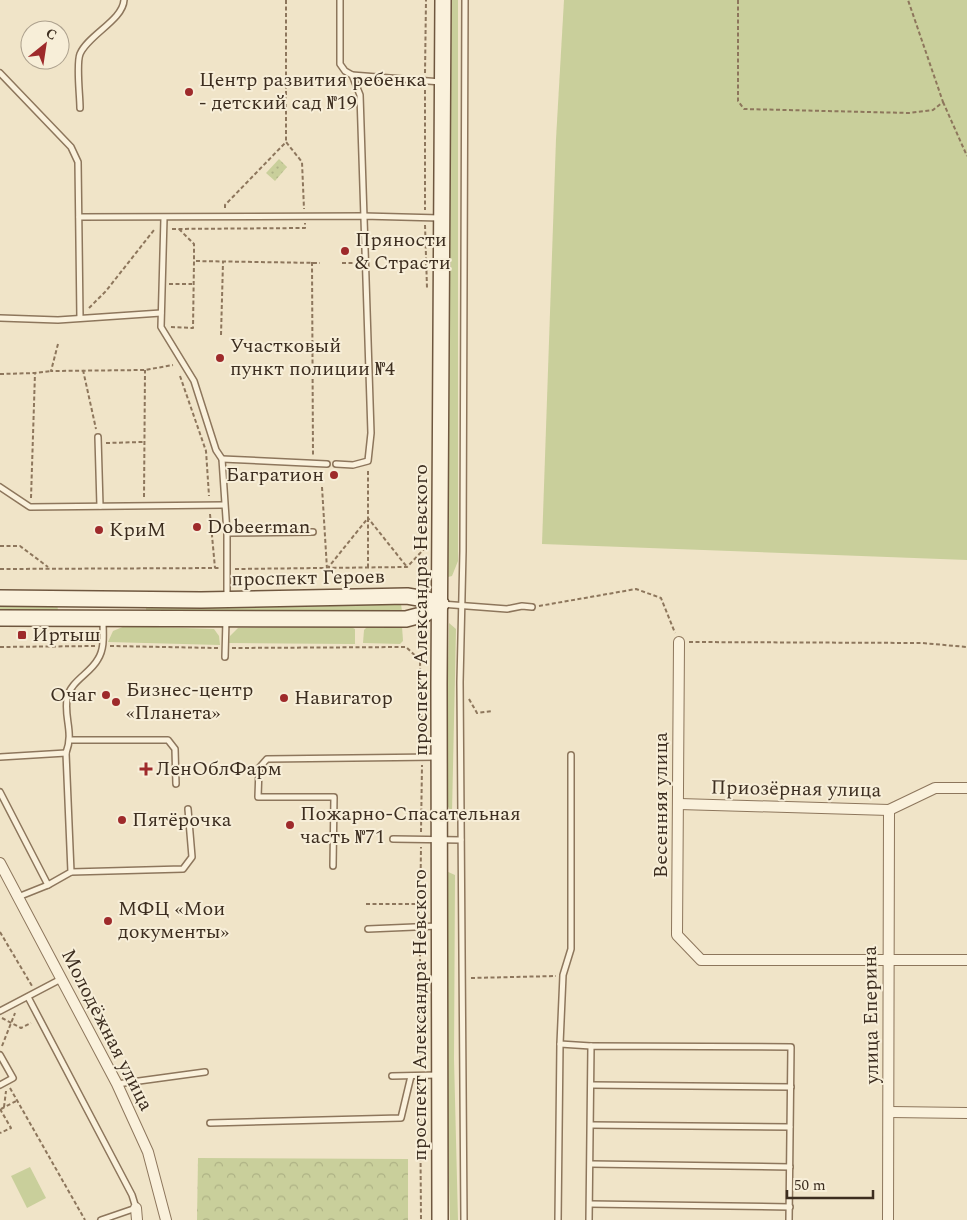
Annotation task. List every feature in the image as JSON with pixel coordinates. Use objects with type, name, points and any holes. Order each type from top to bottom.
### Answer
[{"type":"main road","name":"проспект Александра Невского","points":[[440,1220],[443,0]]},
{"type":"main road","name":"проспект Героев","points":[[0,598],[227,599],[406,596],[426,599],[441,604]]},
{"type":"main road","name":"проспект Героев","points":[[0,618],[406,619],[425,614],[441,604]]},
{"type":"street","name":"Весенняя улица","points":[[679,642],[677,935],[700,960],[888,960]]},
{"type":"street","name":"Приозёрная улица","points":[[679,804],[889,810],[936,788],[967,788]]},
{"type":"street","name":"улица Еперина","points":[[888,1220],[890,1112],[889,810]]},
{"type":"street","name":"Молодёжная улица","points":[[0,863],[117,1084],[148,1152],[166,1220]]},
{"type":"street","points":[[888,960],[967,960]]},
{"type":"street","points":[[890,1112],[967,1113]]},
{"type":"street","points":[[136,1208],[137,1220]]},
{"type":"lane","points":[[80,108],[80,55],[85,46],[120,11],[124,0]]},
{"type":"lane","points":[[340,0],[340,64],[345,71],[352,75],[443,82]]},
{"type":"lane","points":[[464,1220],[460,605],[463,551],[465,0]]},
{"type":"lane","points":[[0,73],[71,147],[78,162],[80,318]]},
{"type":"lane","points":[[336,464],[353,465],[368,461],[371,433],[360,95],[352,75]]},
{"type":"lane","points":[[79,217],[224,218],[363,216],[443,218]]},
{"type":"lane","points":[[164,218],[161,327],[194,380],[216,450],[222,459],[227,533],[227,599]]},
{"type":"lane","points":[[0,318],[58,320],[161,313]]},
{"type":"lane","points":[[98,437],[100,506]]},
{"type":"lane","points":[[222,459],[327,464]]},
{"type":"lane","points":[[0,487],[30,507],[224,505]]},
{"type":"lane","points":[[227,533],[313,532]]},
{"type":"lane","points":[[441,604],[507,609],[522,606],[532,607]]},
{"type":"lane","points":[[70,872],[66,753],[71,740],[67,699],[72,686],[98,660],[103,646],[103,618]]},
{"type":"lane","points":[[225,657],[226,620]]},
{"type":"lane","points":[[71,740],[168,740],[175,748],[176,784]]},
{"type":"lane","points":[[0,757],[66,753]]},
{"type":"lane","points":[[558,1220],[560,1044],[564,976],[571,950],[571,755]]},
{"type":"lane","points":[[333,866],[334,797],[258,797],[259,768],[267,758],[440,757]]},
{"type":"lane","points":[[0,792],[48,885]]},
{"type":"lane","points":[[18,897],[48,885],[70,872],[182,869],[192,857],[188,809]]},
{"type":"lane","points":[[393,839],[461,840]]},
{"type":"lane","points":[[368,929],[440,926]]},
{"type":"lane","points":[[0,1011],[62,979]]},
{"type":"lane","points":[[28,997],[132,1195],[136,1208],[101,1220]]},
{"type":"lane","points":[[560,1044],[590,1046],[791,1046],[790,1220]]},
{"type":"lane","points":[[589,1220],[592,1085],[590,1046]]},
{"type":"lane","points":[[0,1055],[13,1078],[0,1085]]},
{"type":"lane","points":[[117,1084],[205,1072]]},
{"type":"lane","points":[[392,1076],[439,1075]]},
{"type":"lane","points":[[210,1123],[401,1118],[411,1076]]},
{"type":"lane","points":[[592,1085],[791,1087]]},
{"type":"lane","points":[[591,1125],[790,1127]]},
{"type":"lane","points":[[591,1164],[790,1167]]},
{"type":"lane","points":[[590,1204],[790,1207]]},
{"type":"path","points":[[286,0],[286,142],[302,162],[304,216]]},
{"type":"path","points":[[426,0],[425,218],[427,296]]},
{"type":"path","points":[[738,0],[738,101],[744,109],[909,113],[933,110],[943,102]]},
{"type":"path","points":[[908,0],[943,102],[967,156]]},
{"type":"path","points":[[224,218],[225,205],[286,142]]},
{"type":"path","points":[[88,309],[106,291],[156,227]]},
{"type":"path","points":[[166,229],[306,228]]},
{"type":"path","points":[[161,327],[193,328],[194,244],[179,229]]},
{"type":"path","points":[[194,261],[320,262]]},
{"type":"path","points":[[222,335],[223,262]]},
{"type":"path","points":[[312,262],[313,462]]},
{"type":"path","points":[[342,263],[366,263]]},
{"type":"path","points":[[162,284],[193,284]]},
{"type":"path","points":[[51,370],[58,344]]},
{"type":"path","points":[[0,374],[35,373],[51,370],[145,370],[179,364]]},
{"type":"path","points":[[82,370],[98,437]]},
{"type":"path","points":[[144,492],[145,370]]},
{"type":"path","points":[[31,494],[35,373]]},
{"type":"path","points":[[179,373],[206,451],[215,568]]},
{"type":"path","points":[[98,444],[144,442]]},
{"type":"path","points":[[368,461],[368,568]]},
{"type":"path","points":[[322,487],[327,569]]},
{"type":"path","points":[[368,518],[407,567]]},
{"type":"path","points":[[327,569],[368,518]]},
{"type":"path","points":[[0,546],[20,546],[48,568]]},
{"type":"path","points":[[0,569],[327,569],[407,567],[427,546]]},
{"type":"path","points":[[532,607],[636,589],[661,598],[679,642],[922,643],[967,647]]},
{"type":"path","points":[[0,647],[406,647]]},
{"type":"path","points":[[477,713],[493,711]]},
{"type":"path","points":[[366,904],[420,904]]},
{"type":"path","points":[[0,932],[36,993]]},
{"type":"path","points":[[477,978],[564,976]]},
{"type":"path","points":[[0,1050],[16,1010]]},
{"type":"path","points":[[0,1017],[20,1028],[38,1019]]},
{"type":"path","points":[[7,1081],[85,1220]]},
{"type":"path","points":[[4,1107],[7,1081]]},
{"type":"path","points":[[0,1133],[11,1128],[0,1109],[18,1100]]},
{"type":"green space","points":[[450,0],[458,0],[458,561],[452,576],[448,577]]},
{"type":"green space","points":[[564,0],[967,0],[967,560],[542,544],[556,139]]},
{"type":"green space","points":[[279,159],[287,167],[275,181],[266,173]]},
{"type":"green space","points":[[0,603],[57,604],[58,610],[0,610]]},
{"type":"green space","points":[[401,604],[402,611],[146,611],[146,605]]},
{"type":"green space","points":[[449,623],[456,629],[452,813],[445,802]]},
{"type":"green space","points":[[125,626],[214,629],[219,636],[220,645],[108,642],[113,631]]},
{"type":"green space","points":[[402,626],[403,641],[400,644],[363,643],[364,630],[367,627]]},
{"type":"green space","points":[[351,627],[355,629],[355,644],[229,643],[230,636],[238,628]]},
{"type":"green space","points":[[446,871],[455,875],[454,1059],[458,1220],[450,1220],[446,1060]]},
{"type":"green space","points":[[198,1158],[408,1159],[408,1220],[197,1220]]},
{"type":"green space","points":[[30,1167],[46,1198],[27,1208],[11,1176]]},
{"type":"place","name":"Центр развития ребенка - детский сад №19","points":[[189,92]]},
{"type":"place","name":"Пряности & Страсти","points":[[345,251]]},
{"type":"place","name":"Участковый пункт полиции №4","points":[[220,358]]},
{"type":"place","name":"Багратион","points":[[334,475]]},
{"type":"place","name":"Dobeerman","points":[[197,527]]},
{"type":"place","name":"КриМ","points":[[99,530]]},
{"type":"place","name":"Иртыш","points":[[22,635]]},
{"type":"place","name":"Очаг","points":[[106,695]]},
{"type":"place","name":"Навигатор","points":[[284,698]]},
{"type":"place","name":"Бизнес-центр «Планета»","points":[[116,702]]},
{"type":"place","name":"ЛенОблФарм","points":[[146,769]]},
{"type":"place","name":"Пятёрочка","points":[[122,820]]},
{"type":"place","name":"Пожарно-Спасательная часть №71","points":[[290,825]]},
{"type":"place","name":"МФЦ «Мои документы»","points":[[108,921]]}]
